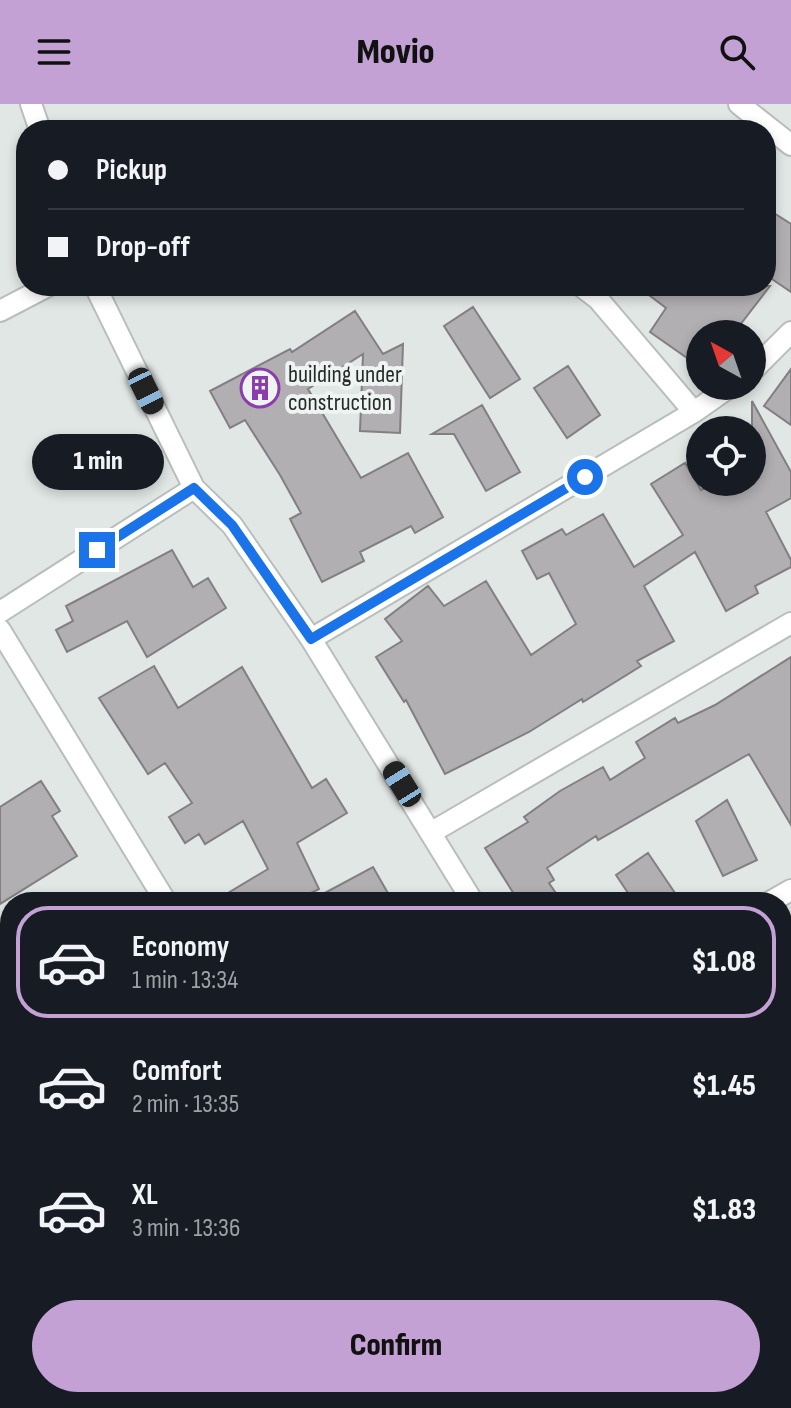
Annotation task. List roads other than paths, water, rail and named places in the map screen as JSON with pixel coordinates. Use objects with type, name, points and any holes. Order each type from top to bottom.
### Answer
[{"type":"street","points":[[739,104],[759,120]]},
{"type":"street","points":[[0,311],[29,296]]},
{"type":"street","points":[[100,296],[194,488],[232,525],[311,639],[467,892]]},
{"type":"street","points":[[594,296],[694,412]]},
{"type":"street","points":[[766,357],[791,332]]},
{"type":"street","points":[[311,639],[711,400]]},
{"type":"street","points":[[0,612],[194,488]]},
{"type":"street","points":[[432,832],[791,623]]},
{"type":"street","points":[[0,630],[160,892]]},
{"type":"place","name":"building under construction","points":[[260,388]]}]
